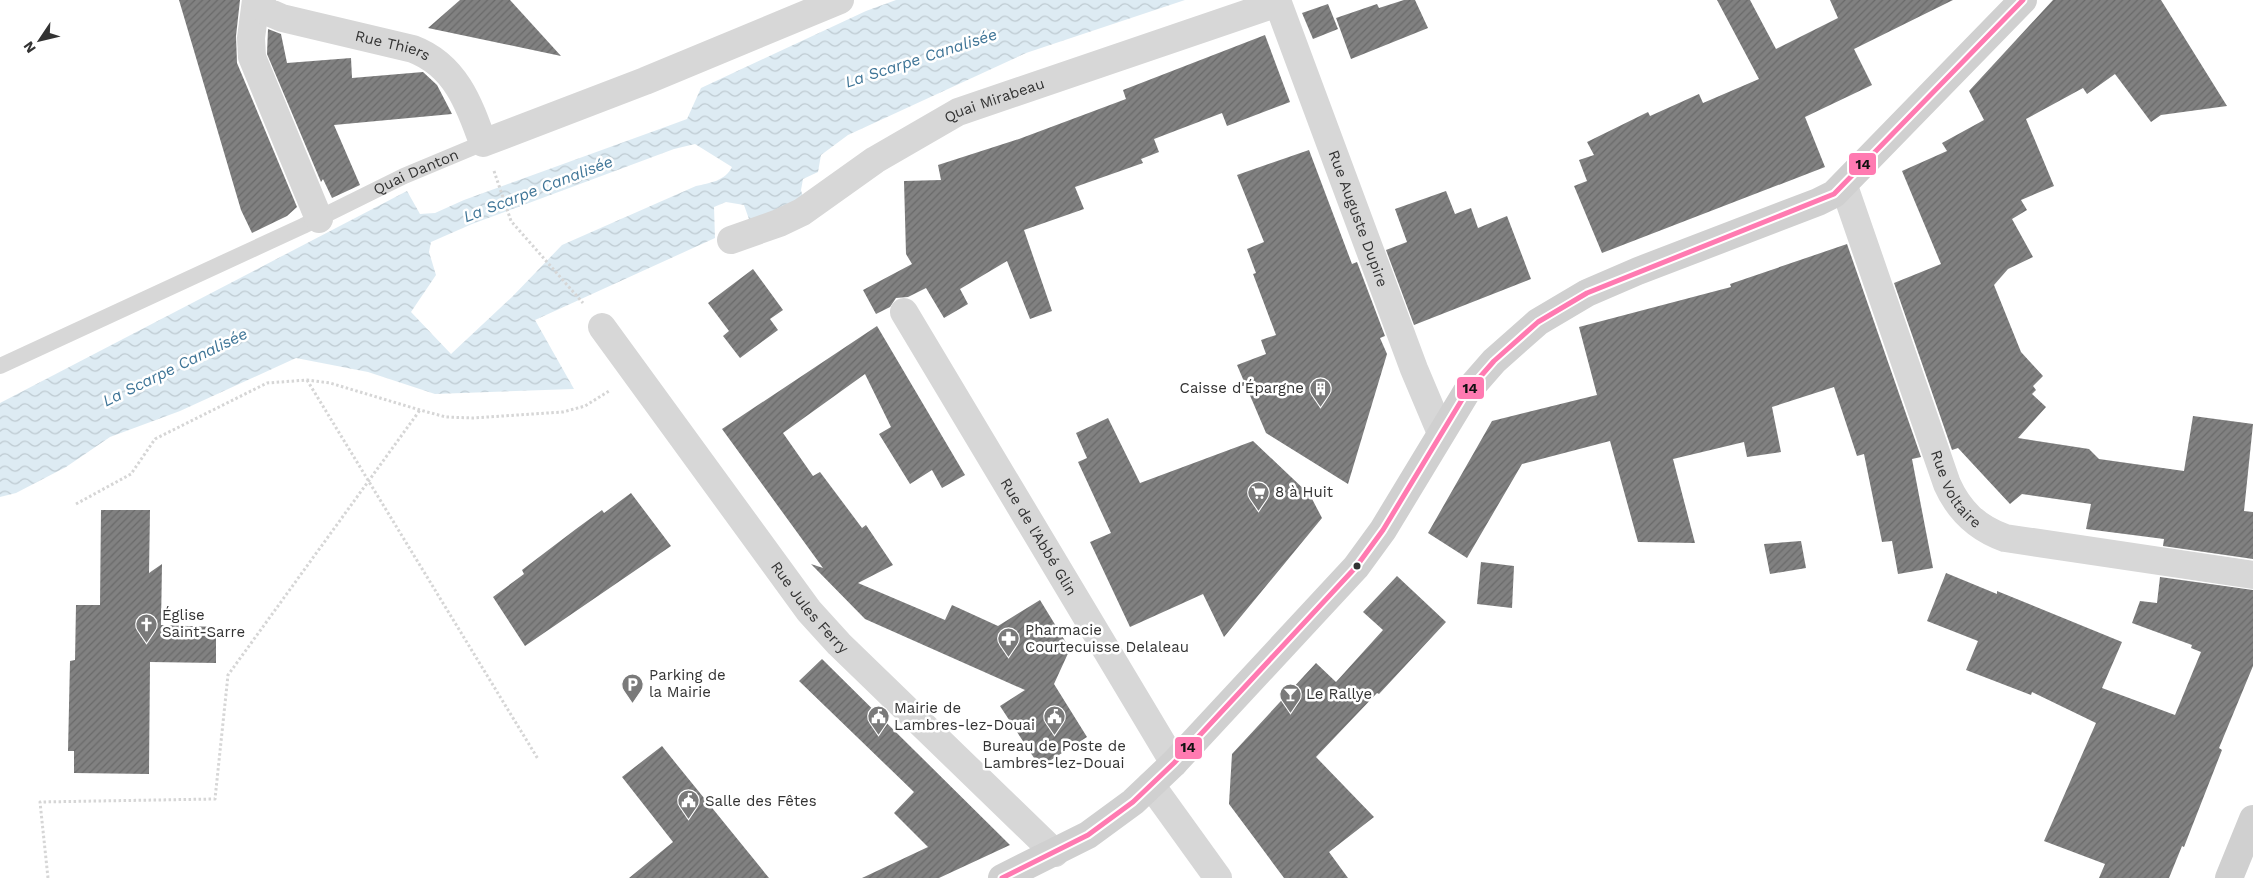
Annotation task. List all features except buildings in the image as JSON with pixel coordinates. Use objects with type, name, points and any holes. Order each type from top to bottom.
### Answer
[{"type":"street","name":"Quai Danton","points":[[482,143],[645,81],[840,0]]},
{"type":"street","points":[[1002,878],[1055,853],[1104,824],[1174,763],[1356,566],[1383,530],[1441,433],[1479,376],[1518,339],[1554,311],[1588,293],[1638,271],[1818,202],[1844,186],[2022,0]]},
{"type":"street","name":"Rue Thiers","points":[[256,1],[268,12],[282,18],[413,49],[426,54],[450,74],[472,111],[482,143]]},
{"type":"street","name":"Rue Thiers","points":[[256,1],[251,38],[252,57],[318,219]]},
{"type":"street","name":"Quai Mirabeau","points":[[731,240],[779,223],[802,212],[882,156],[958,112],[1278,3]]},
{"type":"street","name":"Rue Auguste Dupire","points":[[1278,3],[1414,369],[1441,433]]},
{"type":"street","name":"Rue Voltaire","points":[[1844,186],[1947,484],[1953,496],[1976,524],[2005,538],[2253,575]]},
{"type":"street","name":"Rue de l'Abbé Glin","points":[[904,312],[1174,763]]},
{"type":"street","name":"Rue Jules Ferry","points":[[602,327],[809,611],[839,644],[1055,853]]},
{"type":"street","points":[[1151,785],[1218,878]]},
{"type":"street","points":[[2229,878],[2253,819]]},
{"type":"lane","name":"Quai Danton","points":[[0,366],[318,219],[404,176],[482,143]]},
{"type":"path","points":[[496,179],[511,220],[582,302]]},
{"type":"path","points":[[76,504],[132,474],[155,439],[267,383],[307,380],[356,390],[446,416],[473,418],[563,412],[585,406],[637,374]]},
{"type":"path","points":[[307,380],[538,759]]},
{"type":"path","points":[[48,878],[40,802],[215,799],[228,675],[420,410]]},
{"type":"water","name":"La Scarpe Canalisée","points":[[896,0],[1185,0],[1026,53],[848,135],[821,155],[818,172],[803,179],[801,190],[804,202],[750,222],[744,205],[726,202],[714,207],[715,238],[535,320],[574,389],[435,394],[368,372],[296,358],[180,411],[110,437],[66,467],[16,493],[0,497],[0,403],[407,191],[420,214],[435,213],[464,200],[687,119],[701,88],[866,11]],"holes":[[[695,144],[732,167],[729,172],[717,181],[696,186],[562,245],[512,297],[451,354],[411,312],[436,275],[429,252],[431,242],[472,224],[674,149]]]},
{"type":"transit line","name":"14","points":[[1002,878],[1088,835],[1133,802],[1174,763],[1356,567],[1383,530],[1466,393],[1494,361],[1538,322],[1587,293],[1834,194],[2023,0]]},
{"type":"place","name":"Caisse d'Épargne","points":[[1320,407]]},
{"type":"place","name":"8 à Huit","points":[[1259,511]]},
{"type":"place","name":"Église Saint-Sarre","points":[[146,643]]},
{"type":"place","name":"Pharmacie Courtecuisse Delaleau","points":[[1009,658]]},
{"type":"place","name":"Parking de la Mairie","points":[[633,703]]},
{"type":"place","name":"Le Rallye","points":[[1290,713]]},
{"type":"place","name":"Mairie de Lambres-lez-Douai","points":[[878,736]]},
{"type":"place","name":"Bureau de Poste de Lambres-lez-Douai","points":[[1054,736]]},
{"type":"place","name":"Salle des Fêtes","points":[[689,820]]}]
